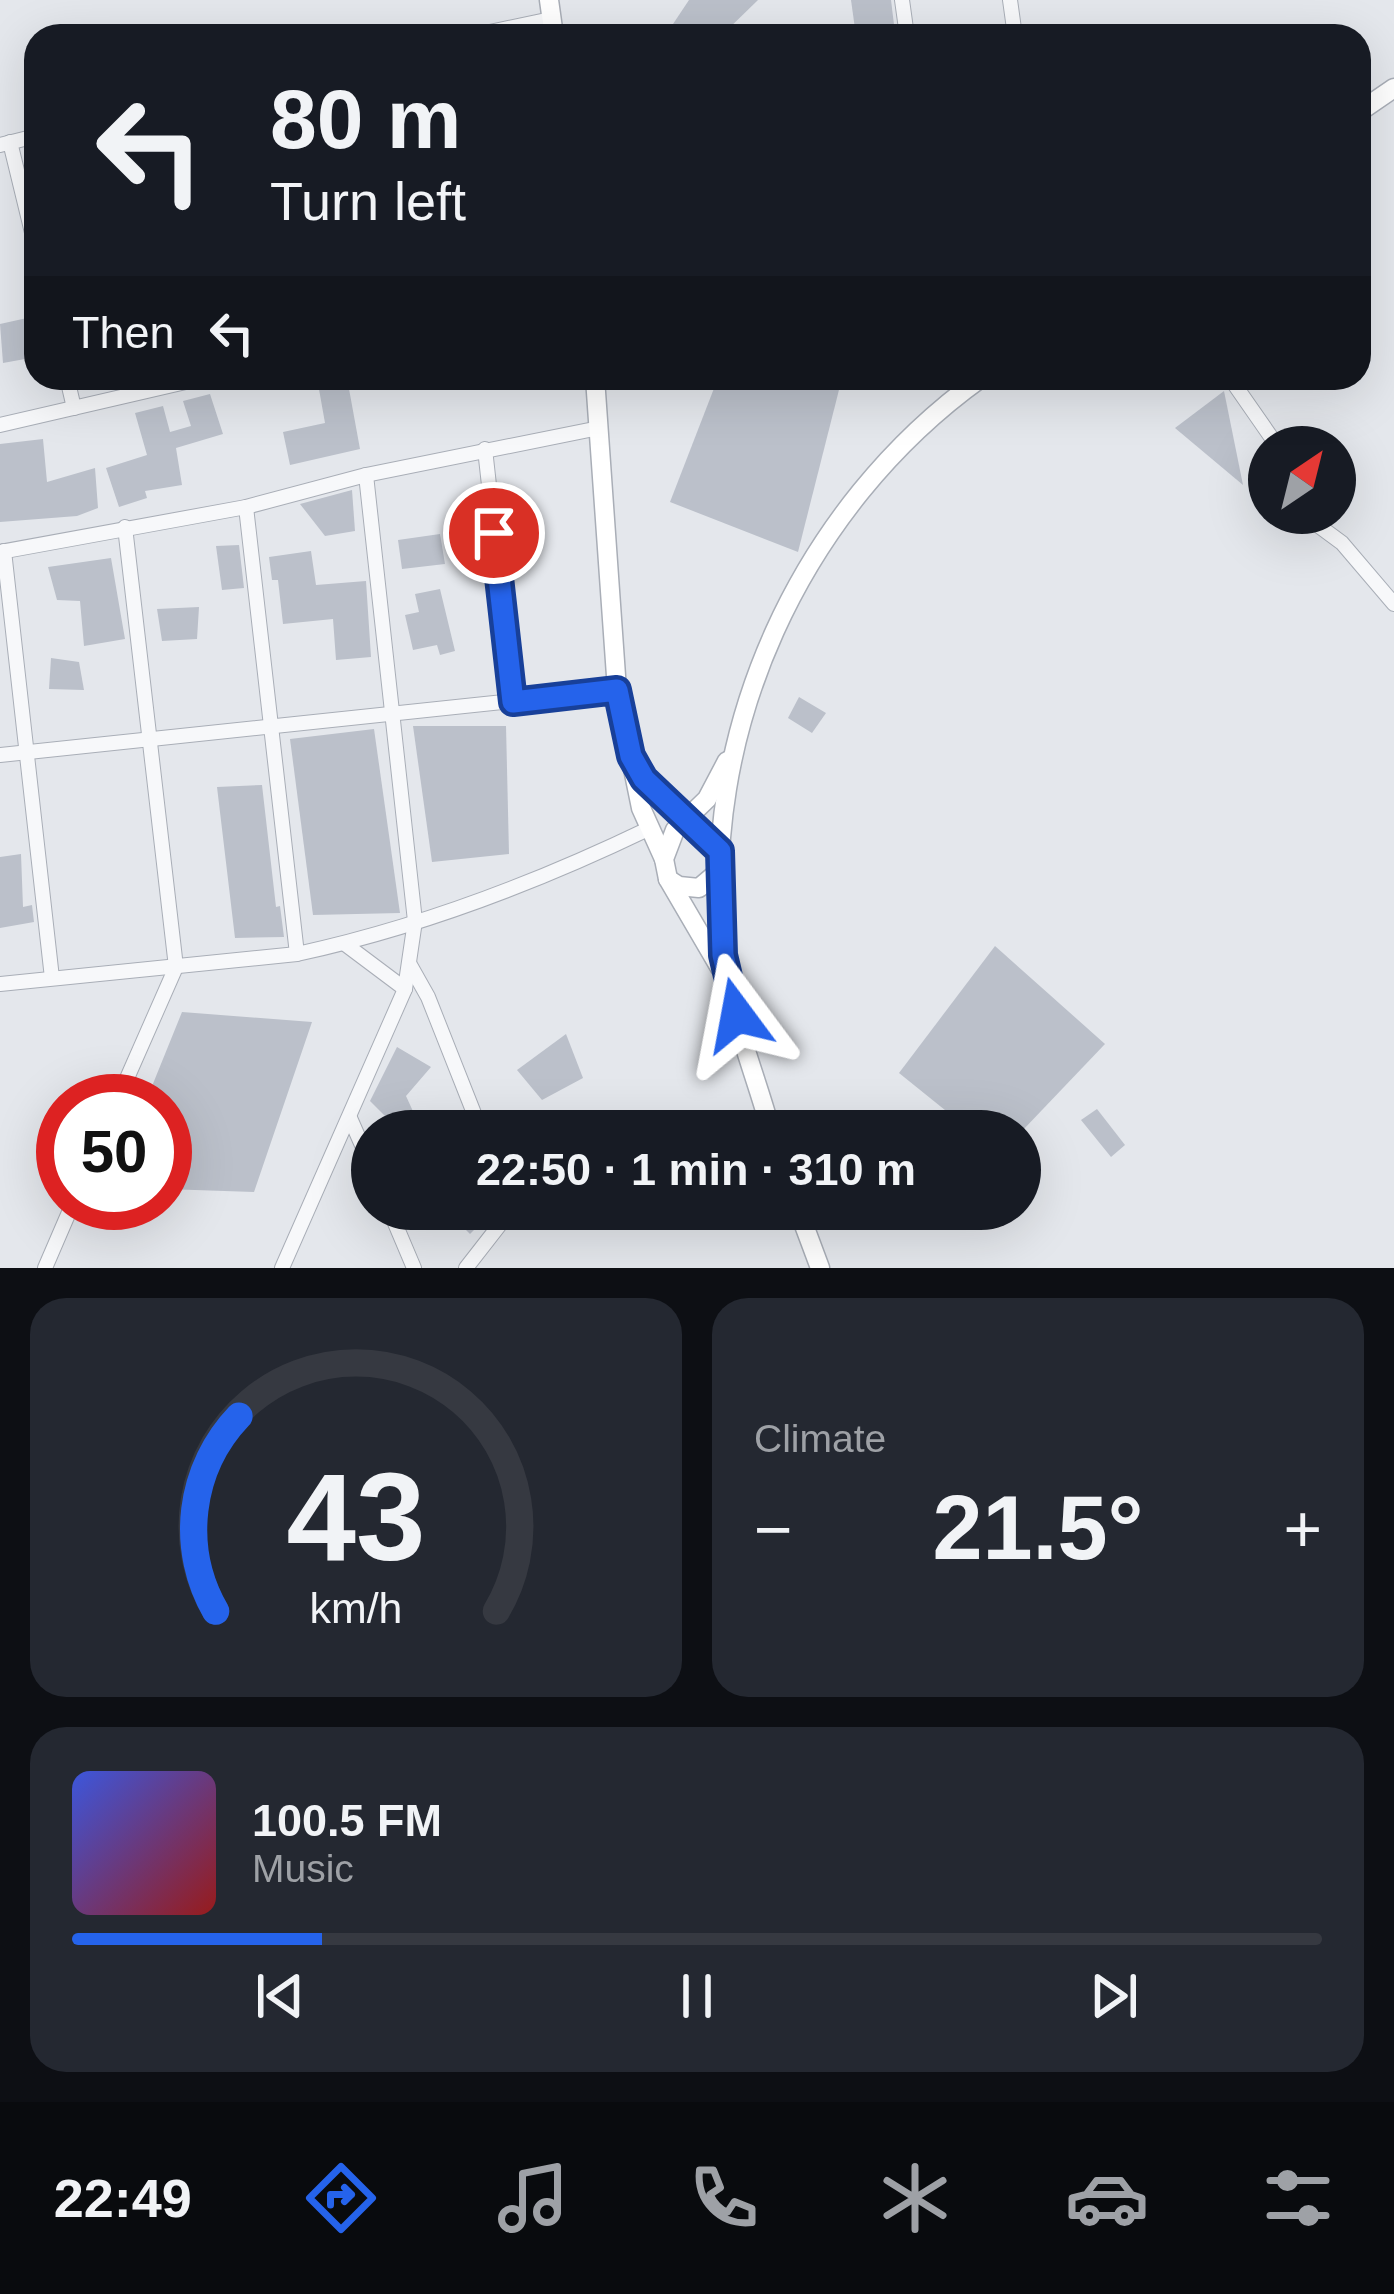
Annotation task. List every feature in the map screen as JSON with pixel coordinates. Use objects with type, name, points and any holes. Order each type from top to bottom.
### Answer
[{"type":"main road","points":[[597,390],[617,690],[631,756],[649,829],[666,869],[728,982]]},
{"type":"main road","points":[[720,861],[699,888],[679,886],[666,869],[670,837],[712,791],[742,729],[775,628],[822,539],[889,456],[959,390]]},
{"type":"main road","points":[[742,729],[720,861],[728,982],[765,1110]]},
{"type":"main road","points":[[631,756],[652,791],[686,818],[720,861]]},
{"type":"main road","points":[[806,1230],[820,1268]]},
{"type":"street","points":[[5,143],[24,208]]},
{"type":"street","points":[[70,390],[74,408]]},
{"type":"street","points":[[0,425],[150,390]]},
{"type":"street","points":[[1238,390],[1263,426]]},
{"type":"street","points":[[52,978],[2,552],[246,507],[366,475],[599,428]]},
{"type":"street","points":[[485,449],[513,702]]},
{"type":"street","points":[[284,1266],[405,988],[415,921],[366,475]]},
{"type":"street","points":[[246,507],[297,954]]},
{"type":"street","points":[[125,527],[176,967],[130,1074]]},
{"type":"street","points":[[1329,534],[1394,604]]},
{"type":"street","points":[[0,755],[617,690]]},
{"type":"street","points":[[0,984],[297,954],[345,944],[574,865],[649,829]]},
{"type":"street","points":[[345,944],[405,988]]},
{"type":"street","points":[[410,964],[473,1110]]},
{"type":"street","points":[[45,1268],[61,1230]]},
{"type":"street","points":[[398,1230],[414,1268]]},
{"type":"street","points":[[466,1268],[496,1230]]},
{"type":"building","points":[[689,0],[758,0],[733,24],[673,24]]},
{"type":"building","points":[[851,0],[891,0],[894,24],[854,24]]},
{"type":"building","points":[[24,319],[24,359],[3,363],[0,324]]},
{"type":"building","points":[[319,390],[349,390],[360,449],[290,465],[283,432],[325,423]]},
{"type":"building","points":[[713,390],[839,390],[798,552],[670,502]]},
{"type":"building","points":[[1224,391],[1243,485],[1175,428]]},
{"type":"building","points":[[210,394],[223,434],[176,448],[182,485],[145,491],[147,498],[119,507],[106,468],[147,455],[135,413],[163,406],[170,432],[191,426],[183,401]]},
{"type":"building","points":[[43,439],[47,482],[95,468],[98,508],[77,516],[0,522],[0,444]]},
{"type":"building","points":[[352,490],[355,531],[325,536],[300,504]]},
{"type":"building","points":[[440,534],[445,564],[402,569],[398,540]]},
{"type":"building","points":[[239,545],[244,588],[222,590],[216,546]]},
{"type":"building","points":[[311,551],[316,585],[366,581],[371,657],[336,660],[333,619],[283,624],[278,580],[272,580],[269,557]]},
{"type":"building","points":[[111,558],[125,639],[84,646],[80,601],[57,600],[48,567]]},
{"type":"building","points":[[440,589],[455,651],[440,655],[437,645],[413,650],[405,615],[419,612],[415,594]]},
{"type":"building","points":[[199,607],[197,639],[162,641],[157,609]]},
{"type":"building","points":[[51,658],[79,662],[84,690],[49,689]]},
{"type":"building","points":[[799,697],[826,713],[812,733],[788,718]]},
{"type":"building","points":[[413,726],[506,726],[509,854],[432,862]]},
{"type":"building","points":[[374,729],[400,913],[313,915],[290,739]]},
{"type":"building","points":[[262,785],[276,907],[280,906],[284,937],[235,938],[217,787]]},
{"type":"building","points":[[21,854],[23,907],[32,905],[34,922],[0,928],[0,857]]},
{"type":"building","points":[[995,946],[1105,1044],[1041,1111],[945,1110],[899,1073]]},
{"type":"building","points":[[182,1012],[312,1022],[254,1192],[192,1190],[192,1074],[157,1074]]},
{"type":"building","points":[[566,1034],[583,1078],[542,1100],[517,1070]]},
{"type":"building","points":[[397,1047],[431,1067],[406,1096],[412,1110],[379,1110],[370,1101]]},
{"type":"building","points":[[1097,1109],[1125,1145],[1111,1157],[1081,1120]]},
{"type":"route","points":[[494,533],[513,702],[617,690],[631,756],[644,779],[663,802],[720,851],[723,955],[737,1015]]}]
